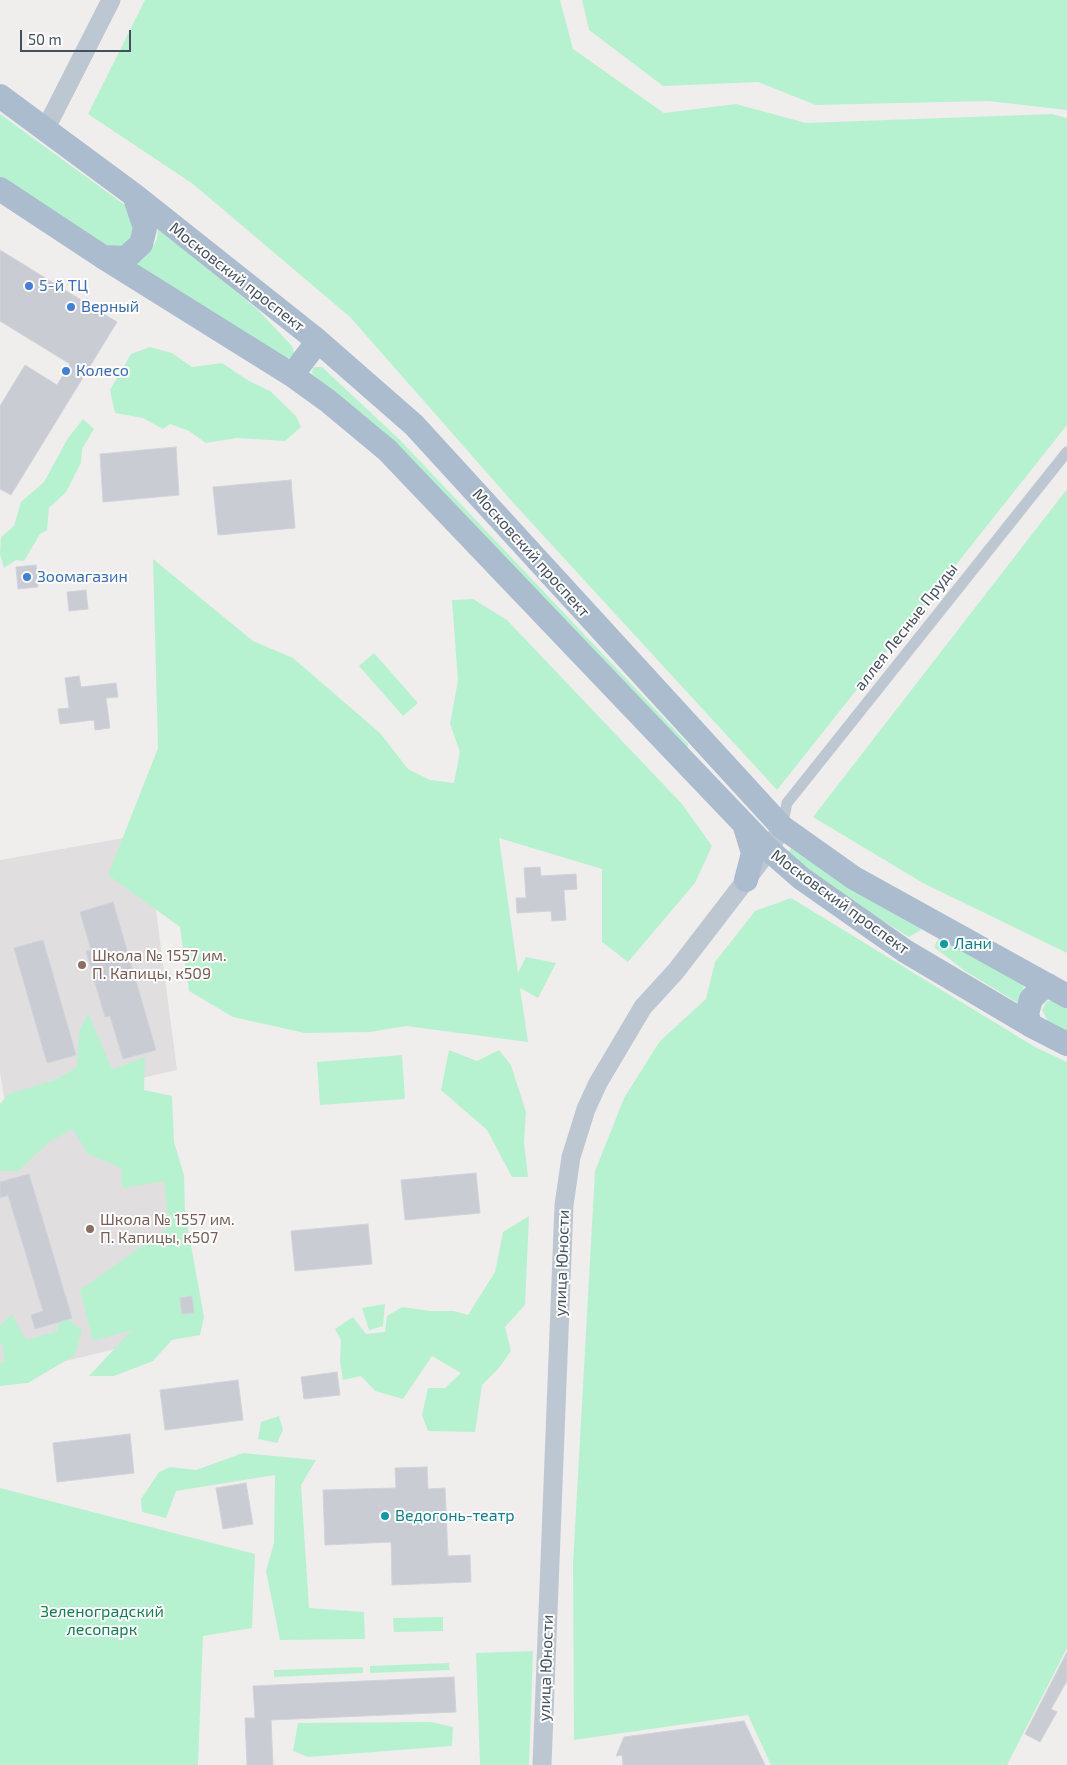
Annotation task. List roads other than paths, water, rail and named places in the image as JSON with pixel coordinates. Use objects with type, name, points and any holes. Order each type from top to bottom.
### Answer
[{"type":"main road","name":"Московский проспект","points":[[0,96],[46,128],[134,195],[318,341],[414,425],[782,827],[854,878],[1057,991]]},
{"type":"main road","name":"Московский проспект","points":[[0,189],[103,257],[292,375],[387,450],[685,765],[769,850],[795,872],[905,951],[1030,1025],[1067,1044]]},
{"type":"main road","points":[[103,257],[126,258],[141,244],[145,228],[134,195]]},
{"type":"main road","points":[[292,375],[318,341]]},
{"type":"main road","points":[[685,765],[706,746]]},
{"type":"main road","points":[[745,827],[754,853],[746,880]]},
{"type":"main road","points":[[905,951],[915,949],[926,942],[930,933],[930,921]]},
{"type":"main road","points":[[1030,1025],[1027,1014],[1031,999],[1039,991],[1057,991]]},
{"type":"street","points":[[46,128],[111,0]]},
{"type":"street","name":"аллея Лесные Пруды","points":[[782,827],[787,803],[1067,452]]},
{"type":"street","name":"улица Юности","points":[[542,1765],[564,1205],[570,1157],[586,1109],[598,1083],[643,1007],[676,971],[769,850],[782,827]]},
{"type":"street","points":[[746,880],[770,867],[795,872]]},
{"type":"place","name":"5-й ТЦ","points":[[29,286]]},
{"type":"place","name":"Верный","points":[[71,307]]},
{"type":"place","name":"Колесо","points":[[66,371]]},
{"type":"place","name":"Зоомагазин","points":[[27,577]]},
{"type":"place","name":"Лани","points":[[944,944]]},
{"type":"place","name":"Школа № 1557 им. П. Капицы, к509","points":[[82,965]]},
{"type":"place","name":"Школа № 1557 им. П. Капицы, к507","points":[[90,1229]]},
{"type":"place","name":"Ведогонь-театр","points":[[385,1516]]},
{"type":"park label","name":"Зеленоградский лесопарк","points":[[102,1621]]}]
